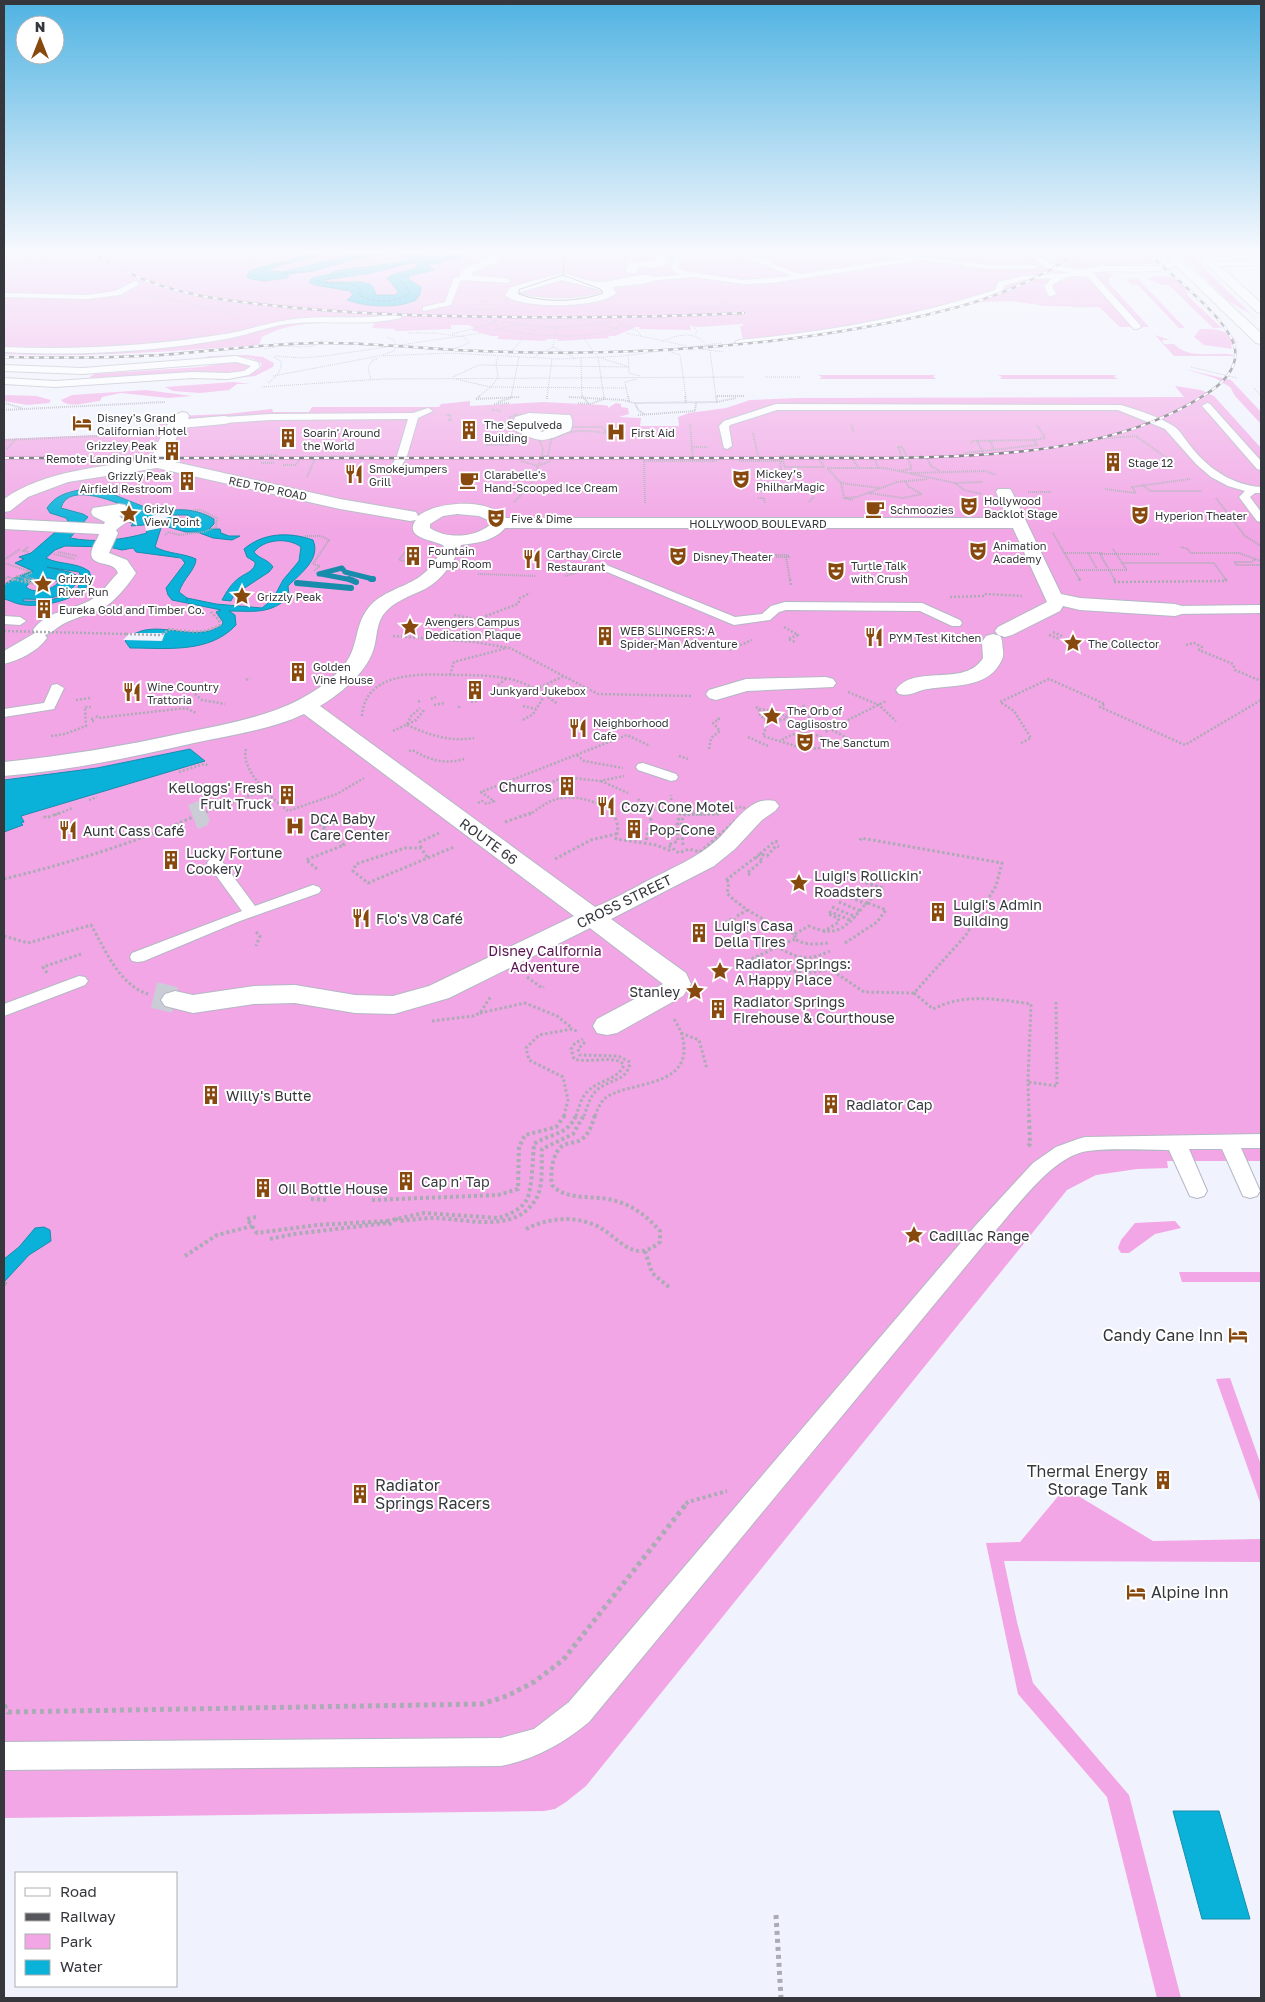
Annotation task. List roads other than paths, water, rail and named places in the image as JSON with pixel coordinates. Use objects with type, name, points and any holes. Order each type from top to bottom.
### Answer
[{"type":"street","points":[[4,507],[22,494],[64,478],[157,463],[158,457],[179,420],[224,420]]},
{"type":"street","name":"RED TOP ROAD","points":[[157,463],[381,512],[410,516]]},
{"type":"street","points":[[906,690],[917,684],[962,679],[980,673],[988,668],[993,660],[999,635],[1053,607],[1056,602],[1020,529],[998,492]]},
{"type":"street","points":[[103,530],[118,522],[99,512],[110,509],[119,509],[119,511]]},
{"type":"street","points":[[464,509],[488,513],[496,518],[499,523],[494,531],[485,536],[455,540],[428,535],[421,530],[421,524],[424,519],[437,513],[464,509]]},
{"type":"street","name":"HOLLYWOOD BOULEVARD","points":[[499,523],[822,523],[1020,529]]},
{"type":"street","points":[[4,524],[103,530],[109,533],[92,554],[124,565],[127,573],[105,599],[84,610],[50,622],[22,650],[4,658]]},
{"type":"street","points":[[4,769],[106,756],[170,743],[252,724],[307,706],[334,687],[357,663],[375,612],[382,605],[429,578],[445,561],[455,540]]},
{"type":"street","points":[[1054,596],[1072,603],[1152,611],[1175,610]]},
{"type":"street","points":[[722,692],[746,685],[826,684]]},
{"type":"street","name":"ROUTE 66","points":[[307,706],[676,979],[677,984],[673,990],[595,1032]]},
{"type":"street","name":"CROSS STREET","points":[[164,998],[193,1004],[254,995],[295,994],[355,1004],[394,1005],[439,992],[697,866],[727,844],[760,811]]},
{"type":"lane","points":[[4,350],[69,352],[138,347]]},
{"type":"lane","points":[[4,368],[65,371],[148,367],[229,359],[251,361],[256,367],[246,373],[228,376],[192,375],[55,384],[4,382]]},
{"type":"lane","points":[[55,384],[65,371]]},
{"type":"lane","points":[[727,446],[724,426],[727,423],[775,403],[1116,406],[1126,408],[1172,430],[1193,456],[1222,481],[1257,490]]},
{"type":"lane","points":[[1207,406],[1261,467]]},
{"type":"lane","points":[[224,420],[271,417],[414,416],[428,411]]},
{"type":"lane","points":[[399,460],[414,416]]},
{"type":"lane","points":[[1257,490],[1244,497],[1261,519]]},
{"type":"lane","points":[[604,566],[734,621],[766,617],[775,609],[785,606],[844,606],[922,607],[956,623]]},
{"type":"lane","points":[[1175,610],[1261,609]]},
{"type":"lane","points":[[4,620],[20,621]]},
{"type":"lane","points":[[4,713],[49,706],[57,688]]},
{"type":"lane","points":[[643,767],[671,777]]},
{"type":"lane","points":[[215,863],[252,913]]},
{"type":"lane","points":[[138,957],[234,918],[313,890]]},
{"type":"lane","points":[[4,1010],[79,981]]},
{"type":"lane","points":[[1176,1142],[1197,1191]]},
{"type":"lane","points":[[1228,1142],[1250,1191]]},
{"type":"lane","points":[[4,1756],[501,1752],[524,1748],[553,1735],[579,1712],[977,1239],[1040,1168],[1063,1152],[1085,1144],[1261,1142]]},
{"type":"water","points":[[79,490],[107,492],[195,527],[201,522],[187,515],[173,515],[167,511],[185,510],[197,512],[214,519],[214,524],[209,529],[220,529],[221,533],[229,536],[240,536],[232,540],[213,538],[197,532],[186,532],[157,524],[131,526],[133,523],[120,519],[136,511],[119,504],[95,496],[84,495],[74,496],[66,500],[61,508],[88,517],[70,538],[89,540],[119,539],[161,528],[155,547],[196,559],[194,567],[179,592],[187,598],[216,604],[262,608],[273,599],[283,580],[299,561],[301,547],[290,542],[276,541],[264,544],[258,548],[254,552],[273,567],[269,572],[234,595],[231,601],[222,600],[234,583],[255,565],[255,562],[247,557],[244,549],[260,539],[286,535],[313,540],[314,553],[304,571],[288,586],[289,596],[276,606],[261,611],[229,611],[235,615],[236,625],[213,641],[186,647],[130,648],[125,641],[136,633],[147,630],[160,629],[198,632],[210,631],[222,625],[223,622],[216,612],[221,610],[172,600],[168,595],[166,588],[185,563],[181,558],[136,552],[133,548],[122,550],[109,547],[65,546],[55,550],[46,558],[79,566],[89,571],[92,579],[87,586],[70,597],[49,604],[17,604],[4,599],[4,585],[14,578],[33,571],[15,563],[24,559],[19,557],[31,553],[68,521],[66,518],[50,513],[47,508],[57,498]],"holes":[[[47,567],[79,572],[81,577],[78,588],[59,598],[23,601],[24,599],[45,599],[59,596],[66,593],[76,584],[76,575]],[[50,578],[58,582],[54,586],[42,591],[26,587],[31,581]]]},
{"type":"water","points":[[190,749],[205,761],[21,816],[24,822],[21,823],[23,825],[4,832],[4,780],[97,768]]},
{"type":"water","points":[[44,1227],[50,1230],[51,1241],[29,1255],[4,1282],[4,1259],[19,1247],[35,1228]]},
{"type":"water","points":[[1173,1811],[1219,1811],[1250,1919],[1202,1919]]},
{"type":"waterway","points":[[319,574],[342,568],[345,572],[373,579],[371,579]]},
{"type":"waterway","points":[[321,574],[351,580]]},
{"type":"waterway","points":[[351,580],[356,582]]},
{"type":"waterway","points":[[297,583],[351,588]]},
{"type":"tunnel","points":[[199,815],[206,812]]},
{"type":"tunnel","points":[[193,817],[203,813]]},
{"type":"tunnel","points":[[154,995],[175,1000]]},
{"type":"railway","points":[[4,357],[83,358],[142,356],[249,347]]},
{"type":"railway","points":[[414,347],[577,353],[701,347]]},
{"type":"railway","points":[[4,458],[890,458],[1010,453],[1092,440],[1131,429],[1168,415],[1210,392],[1222,382],[1232,369],[1234,347]]},
{"type":"place","name":"Disney's Grand Californian Hotel","points":[[82,423]]},
{"type":"place","name":"The Sepulveda Building","points":[[469,430]]},
{"type":"place","name":"First Aid","points":[[616,432]]},
{"type":"place","name":"Soarin' Around the World","points":[[288,438]]},
{"type":"place","name":"Grizzley Peak Remote Landing Unit","points":[[172,451]]},
{"type":"place","name":"Stage 12","points":[[1113,462]]},
{"type":"place","name":"Smokejumpers Grill","points":[[354,474]]},
{"type":"place","name":"Mickey’s PhilharMagic","points":[[741,479]]},
{"type":"place","name":"Clarabelle's Hand-Scooped Ice Cream","points":[[469,480]]},
{"type":"place","name":"Grizzly Peak Airfield Restroom","points":[[187,481]]},
{"type":"place","name":"Hollywood Backlot Stage","points":[[969,506]]},
{"type":"place","name":"Schmoozies","points":[[875,509]]},
{"type":"place","name":"Grizly View Point","points":[[129,514]]},
{"type":"place","name":"Hyperion Theater","points":[[1140,515]]},
{"type":"place","name":"Five & Dime","points":[[496,518]]},
{"type":"place","name":"Animation Academy","points":[[978,551]]},
{"type":"place","name":"Fountain Pump Room","points":[[413,556]]},
{"type":"place","name":"Disney Theater","points":[[678,556]]},
{"type":"place","name":"Carthay Circle Restaurant","points":[[532,559]]},
{"type":"place","name":"Turtle Talk with Crush","points":[[836,571]]},
{"type":"place","name":"Grizzly River Run","points":[[43,584]]},
{"type":"place","name":"Grizzly Peak","points":[[242,596]]},
{"type":"place","name":"Eureka Gold and Timber Co.","points":[[44,609]]},
{"type":"place","name":"Avengers Campus Dedication Plaque","points":[[410,627]]},
{"type":"place","name":"WEB SLINGERS: A Spider-Man Adventure","points":[[605,636]]},
{"type":"place","name":"PYM Test Kitchen","points":[[874,637]]},
{"type":"place","name":"The Collector","points":[[1073,643]]},
{"type":"place","name":"Golden Vine House","points":[[298,672]]},
{"type":"place","name":"Junkyard Jukebox","points":[[475,690]]},
{"type":"place","name":"Wine Country Trattoria","points":[[132,692]]},
{"type":"place","name":"The Orb of Caglisostro","points":[[772,716]]},
{"type":"place","name":"Neighborhood Cafe","points":[[578,728]]},
{"type":"place","name":"The Sanctum","points":[[805,742]]},
{"type":"place","name":"Churros","points":[[567,786]]},
{"type":"place","name":"Kelloggs' Fresh Fruit Truck","points":[[287,795]]},
{"type":"place","name":"Cozy Cone Motel","points":[[606,806]]},
{"type":"place","name":"DCA Baby Care Center","points":[[295,826]]},
{"type":"place","name":"Pop-Cone","points":[[634,829]]},
{"type":"place","name":"Aunt Cass Café","points":[[68,830]]},
{"type":"place","name":"Lucky Fortune Cookery","points":[[171,860]]},
{"type":"place","name":"Luigi's Rollickin' Roadsters","points":[[799,883]]},
{"type":"place","name":"Luigi's Admin Building","points":[[938,912]]},
{"type":"place","name":"Flo's V8 Café","points":[[361,918]]},
{"type":"place","name":"Luigi's Casa Della Tires","points":[[699,933]]},
{"type":"place","name":"Radiator Springs: A Happy Place","points":[[720,971]]},
{"type":"place","name":"Stanley","points":[[695,991]]},
{"type":"place","name":"Radiator Springs Firehouse & Courthouse","points":[[718,1009]]},
{"type":"place","name":"Willy's Butte","points":[[211,1095]]},
{"type":"place","name":"Radiator Cap","points":[[831,1104]]},
{"type":"place","name":"Cap n' Tap","points":[[406,1181]]},
{"type":"place","name":"Oil Bottle House","points":[[263,1188]]},
{"type":"place","name":"Cadillac Range","points":[[914,1235]]},
{"type":"place","name":"Candy Cane Inn","points":[[1238,1335]]},
{"type":"place","name":"Thermal Energy Storage Tank","points":[[1163,1480]]},
{"type":"place","name":"Radiator Springs Racers","points":[[360,1494]]},
{"type":"place","name":"Alpine Inn","points":[[1136,1592]]},
{"type":"park label","name":"Disney California Adventure","points":[[545,958]]}]
